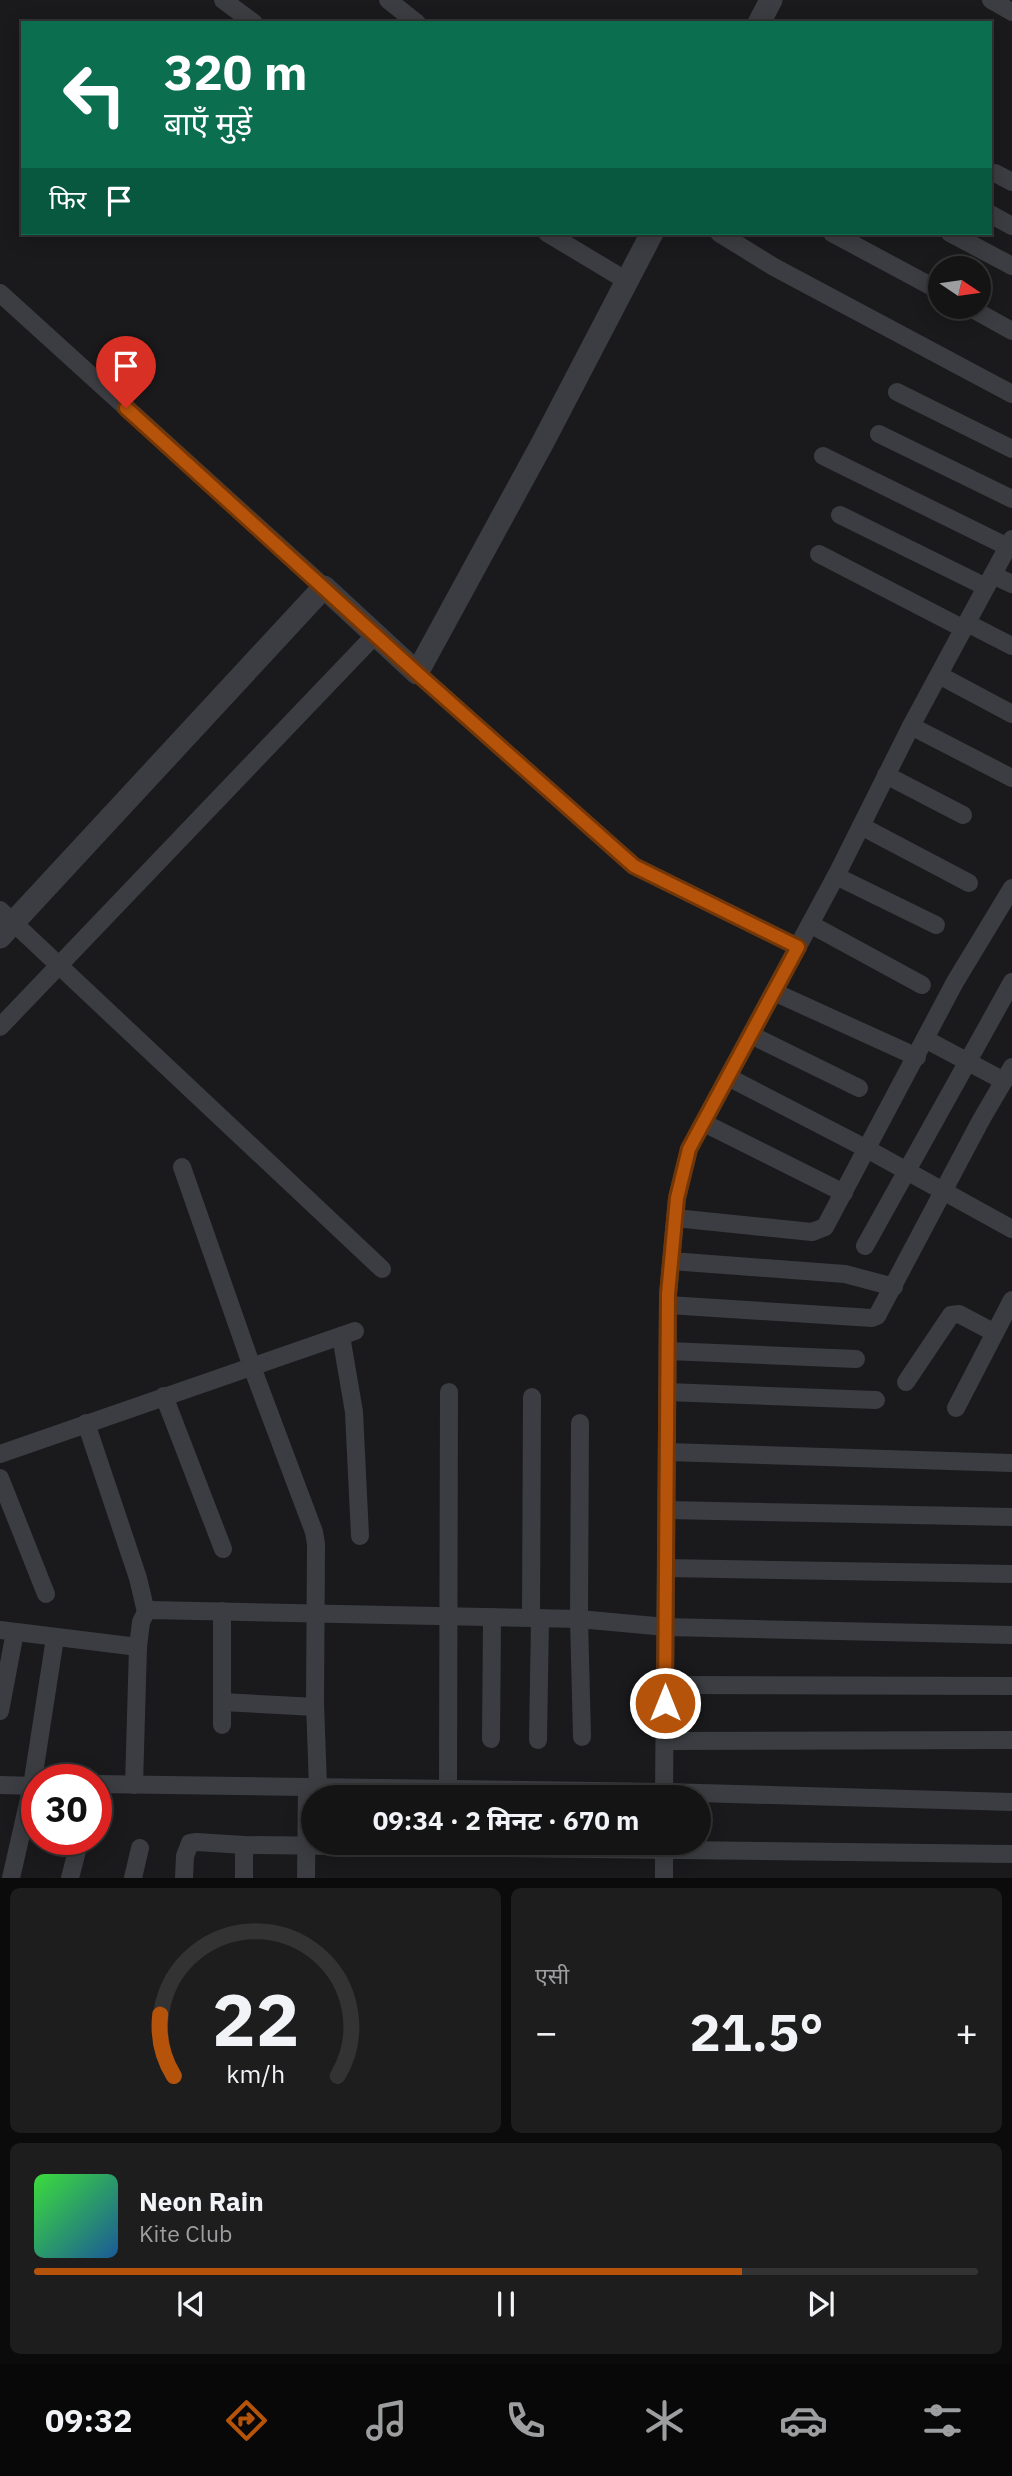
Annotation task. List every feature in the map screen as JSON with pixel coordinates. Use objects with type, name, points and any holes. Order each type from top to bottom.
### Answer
[{"type":"street","points":[[223,0],[251,21]]},
{"type":"street","points":[[388,0],[414,21]]},
{"type":"street","points":[[760,21],[772,0]]},
{"type":"street","points":[[991,0],[1012,12]]},
{"type":"street","points":[[995,173],[1012,182]]},
{"type":"street","points":[[992,215],[1012,226]]},
{"type":"street","points":[[550,235],[627,281]]},
{"type":"street","points":[[417,673],[543,442],[651,235]]},
{"type":"street","points":[[722,235],[774,267],[1012,394]]},
{"type":"street","points":[[836,235],[928,285]]},
{"type":"street","points":[[954,235],[1012,266]]},
{"type":"street","points":[[0,293],[417,673],[634,866],[798,947]]},
{"type":"street","points":[[990,319],[1012,331]]},
{"type":"street","points":[[897,392],[1012,449]]},
{"type":"street","points":[[879,434],[1012,499]]},
{"type":"street","points":[[664,1785],[668,1305],[677,1198],[689,1149],[836,876],[911,726],[1010,543],[823,456]]},
{"type":"street","points":[[839,514],[989,581],[1012,584]]},
{"type":"street","points":[[819,554],[965,626],[1012,646]]},
{"type":"street","points":[[324,587],[4,923],[58,965],[382,1269]]},
{"type":"street","points":[[0,1027],[375,635]]},
{"type":"street","points":[[939,675],[1012,714]]},
{"type":"street","points":[[911,726],[1012,778]]},
{"type":"street","points":[[886,775],[964,815]]},
{"type":"street","points":[[861,826],[969,883]]},
{"type":"street","points":[[836,876],[936,925]]},
{"type":"street","points":[[676,1218],[813,1232],[825,1227],[955,982],[1012,888]]},
{"type":"street","points":[[810,925],[922,985]]},
{"type":"street","points":[[865,1246],[1012,982]]},
{"type":"street","points":[[774,992],[917,1057]]},
{"type":"street","points":[[751,1035],[859,1088]]},
{"type":"street","points":[[668,1305],[872,1318],[880,1314],[1008,1074],[968,1061],[925,1038]]},
{"type":"street","points":[[728,1077],[867,1149],[1012,1229]]},
{"type":"street","points":[[704,1123],[844,1193]]},
{"type":"street","points":[[182,1167],[252,1367],[314,1532],[316,1615],[312,1785]]},
{"type":"street","points":[[671,1261],[845,1274],[894,1287]]},
{"type":"street","points":[[956,1408],[1012,1300]]},
{"type":"street","points":[[905,1382],[951,1315],[959,1314],[995,1333]]},
{"type":"street","points":[[0,1454],[348,1333],[360,1536]]},
{"type":"street","points":[[668,1352],[856,1359]]},
{"type":"street","points":[[448,1785],[449,1392]]},
{"type":"street","points":[[667,1392],[876,1400]]},
{"type":"street","points":[[164,1396],[223,1549]]},
{"type":"street","points":[[532,1396],[538,1740]]},
{"type":"street","points":[[86,1423],[138,1578],[146,1612],[141,1622],[138,1647],[134,1785]]},
{"type":"street","points":[[580,1423],[579,1619],[582,1737]]},
{"type":"street","points":[[667,1451],[1012,1463]]},
{"type":"street","points":[[0,1478],[46,1594]]},
{"type":"street","points":[[667,1510],[1012,1517]]},
{"type":"street","points":[[666,1568],[1012,1574]]},
{"type":"street","points":[[146,1612],[158,1609],[316,1615],[579,1619],[666,1627],[1012,1635]]},
{"type":"street","points":[[222,1611],[222,1725]]},
{"type":"street","points":[[491,1738],[492,1618]]},
{"type":"street","points":[[0,1711],[7,1631],[138,1647]]},
{"type":"street","points":[[38,1764],[55,1638]]},
{"type":"street","points":[[666,1685],[1012,1686]]},
{"type":"street","points":[[222,1702],[315,1707]]},
{"type":"street","points":[[665,1741],[1012,1740]]},
{"type":"street","points":[[112,1784],[301,1787]]},
{"type":"street","points":[[0,1785],[21,1786]]},
{"type":"street","points":[[711,1796],[1012,1802]]},
{"type":"street","points":[[11,1878],[21,1840]]},
{"type":"street","points":[[184,1878],[185,1856],[190,1843],[301,1845]]},
{"type":"street","points":[[244,1845],[244,1878]]},
{"type":"street","points":[[133,1878],[140,1848]]},
{"type":"street","points":[[711,1848],[1012,1854]]},
{"type":"street","points":[[70,1878],[76,1855]]},
{"type":"street","points":[[306,1855],[306,1878]]},
{"type":"street","points":[[664,1855],[664,1878]]},
{"type":"route","points":[[126,408],[634,866],[798,947],[689,1149],[677,1198],[668,1294],[665,1703]]}]
